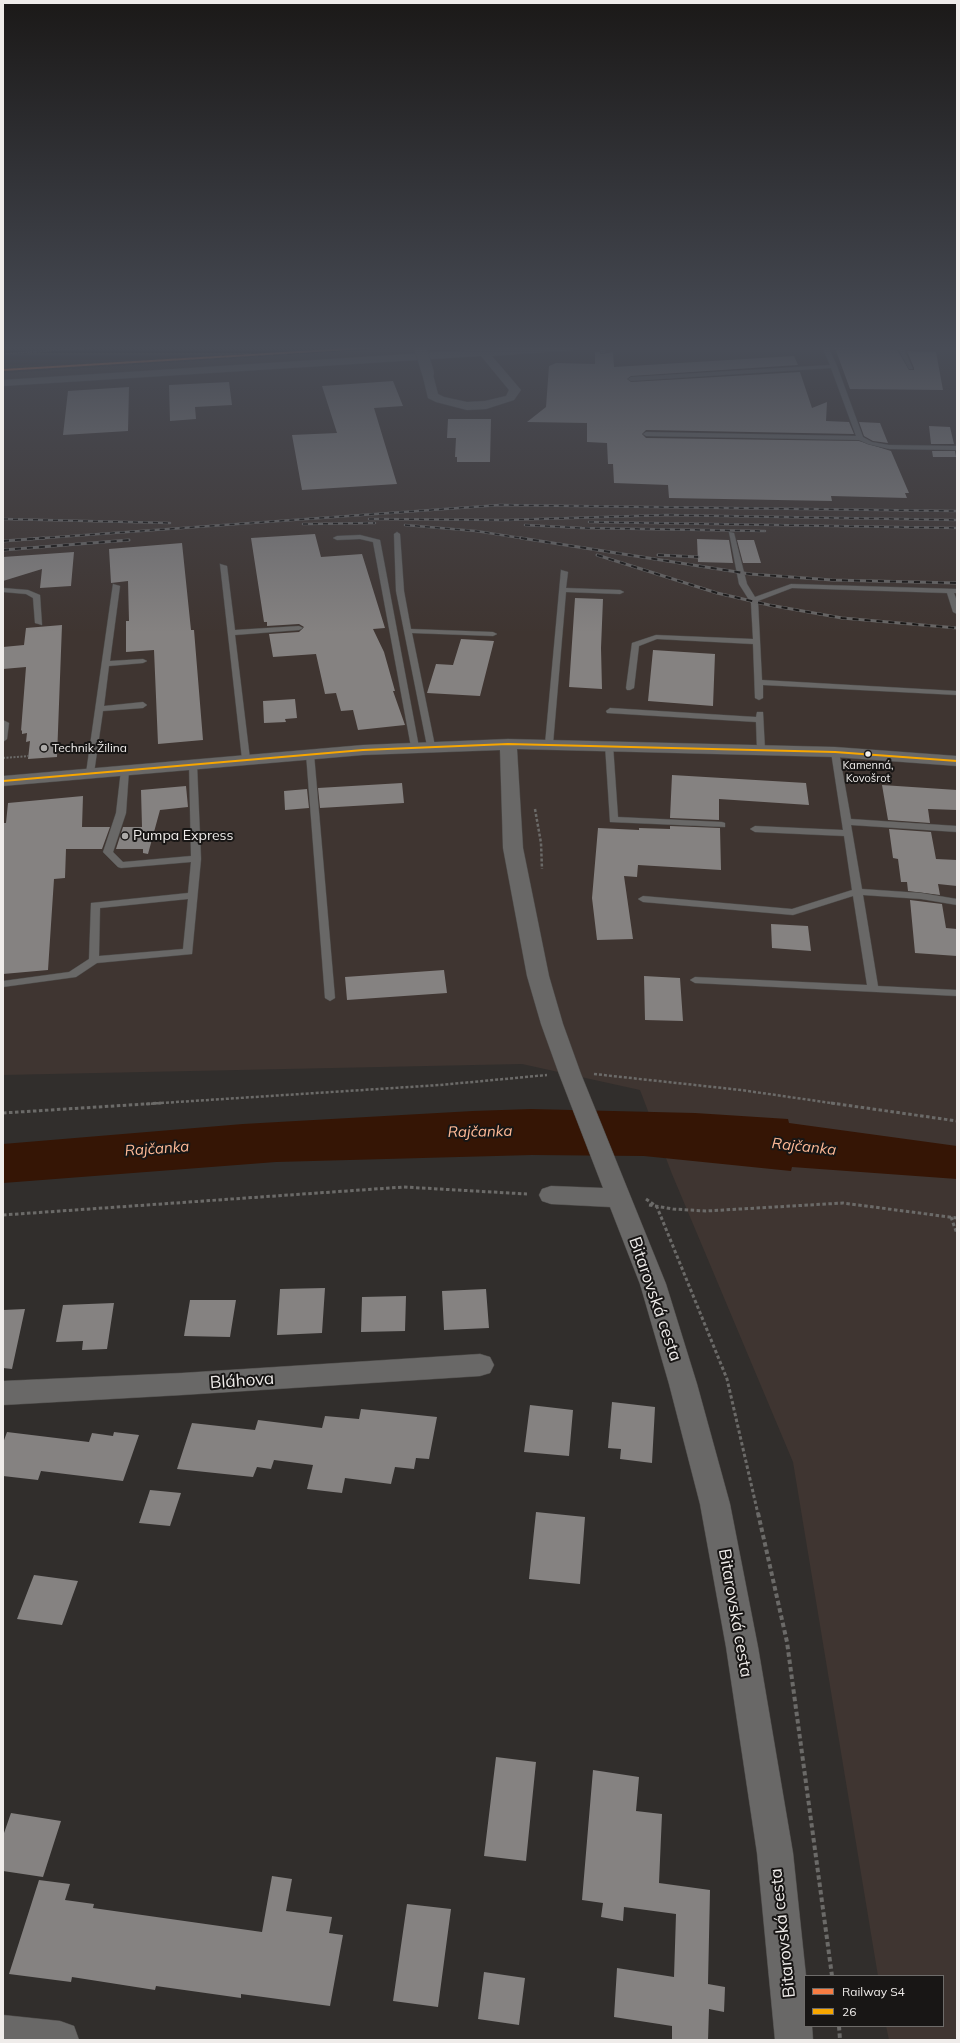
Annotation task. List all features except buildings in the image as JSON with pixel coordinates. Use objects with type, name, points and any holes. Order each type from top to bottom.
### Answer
[{"type":"street","points":[[3,781],[310,754],[423,746],[508,744],[609,745],[835,752],[957,761]]},
{"type":"street","name":"Bitarovská cesta","points":[[508,744],[513,848],[524,909],[542,990],[552,1024],[582,1078],[625,1191],[683,1384],[715,1504],[742,1647],[774,1853],[794,2040]]},
{"type":"street","points":[[551,1195],[625,1191]]},
{"type":"street","name":"Bláhova","points":[[3,1393],[182,1384],[480,1365]]},
{"type":"street","points":[[3,2034],[60,2040]]},
{"type":"lane","points":[[869,442],[888,446],[957,448]]},
{"type":"lane","points":[[731,533],[743,584],[754,600],[759,698]]},
{"type":"lane","points":[[397,534],[400,591],[408,631],[423,746]]},
{"type":"lane","points":[[337,538],[360,537],[376,540],[423,746]]},
{"type":"lane","points":[[223,566],[246,759]]},
{"type":"lane","points":[[549,744],[564,572]]},
{"type":"lane","points":[[90,773],[116,586]]},
{"type":"lane","points":[[754,600],[791,586],[953,591],[957,612]]},
{"type":"lane","points":[[3,590],[28,592],[37,597],[39,623]]},
{"type":"lane","points":[[562,590],[620,592]]},
{"type":"lane","points":[[232,633],[299,628]]},
{"type":"lane","points":[[408,631],[493,634]]},
{"type":"lane","points":[[630,688],[634,645],[656,637],[756,642]]},
{"type":"lane","points":[[105,664],[143,661]]},
{"type":"lane","points":[[758,682],[957,693]]},
{"type":"lane","points":[[945,692],[957,687]]},
{"type":"lane","points":[[98,709],[143,705]]},
{"type":"lane","points":[[610,711],[760,717],[761,750]]},
{"type":"lane","points":[[3,723],[5,723],[3,739]]},
{"type":"lane","points":[[609,745],[614,820],[722,825]]},
{"type":"lane","points":[[835,752],[873,988]]},
{"type":"lane","points":[[310,754],[330,998]]},
{"type":"lane","points":[[3,984],[72,975],[94,960],[188,952],[196,858],[193,764]]},
{"type":"lane","points":[[125,770],[121,813],[108,852],[121,865],[196,858]]},
{"type":"lane","points":[[846,822],[957,828]]},
{"type":"lane","points":[[755,829],[847,834]]},
{"type":"lane","points":[[643,899],[793,912],[857,892],[921,896],[957,902]]},
{"type":"lane","points":[[94,960],[95,905],[193,896]]},
{"type":"lane","points":[[695,980],[957,993]]},
{"type":"path","points":[[3,758],[28,756]]},
{"type":"path","points":[[532,802],[537,815],[542,843],[542,873]]},
{"type":"path","points":[[3,1113],[440,1085],[582,1078],[741,1090],[957,1121]]},
{"type":"path","points":[[3,1215],[404,1187],[551,1195]]},
{"type":"path","points":[[625,1191],[657,1207],[706,1211],[844,1203],[957,1218]]},
{"type":"path","points":[[625,1191],[657,1207],[726,1379],[785,1635],[832,1975]]},
{"type":"path","points":[[951,1217],[957,1234]]},
{"type":"path","points":[[839,2027],[840,2040]]},
{"type":"shaded area","points":[[3,442],[957,442],[957,2040],[889,2040],[886,2027],[944,2027],[944,1975],[878,1975],[793,1462],[672,1174],[640,1090],[522,1064],[3,1075]]},
{"type":"water","name":"Rajčanka","points":[[531,1109],[695,1113],[788,1119],[789,1123],[957,1146],[957,1179],[792,1167],[791,1171],[644,1156],[532,1155],[276,1162],[3,1183],[3,1144],[243,1124]]},
{"type":"railway","points":[[30,539],[500,505],[957,511]]},
{"type":"railway","points":[[369,519],[506,520],[667,515],[957,520]]},
{"type":"railway","points":[[3,519],[170,523]]},
{"type":"railway","points":[[589,522],[957,528]]},
{"type":"railway","points":[[303,524],[375,523]]},
{"type":"railway","points":[[405,525],[476,531],[527,539]]},
{"type":"railway","points":[[525,525],[582,528],[765,531]]},
{"type":"railway","points":[[3,541],[44,538]]},
{"type":"railway","points":[[521,538],[750,574],[832,580],[957,583]]},
{"type":"railway","points":[[3,550],[129,540]]},
{"type":"railway","points":[[597,555],[717,593],[769,605],[842,618],[957,628]]},
{"type":"railway","points":[[658,555],[698,557]]},
{"type":"transit line","name":"26","points":[[3,781],[363,750],[508,744],[835,752],[957,761]]},
{"type":"place","name":"Technik Žilina","points":[[44,748]]},
{"type":"place","name":"Kamenná, Kovošrot","points":[[868,754]]},
{"type":"place","name":"Pumpa Express","points":[[125,836]]}]
